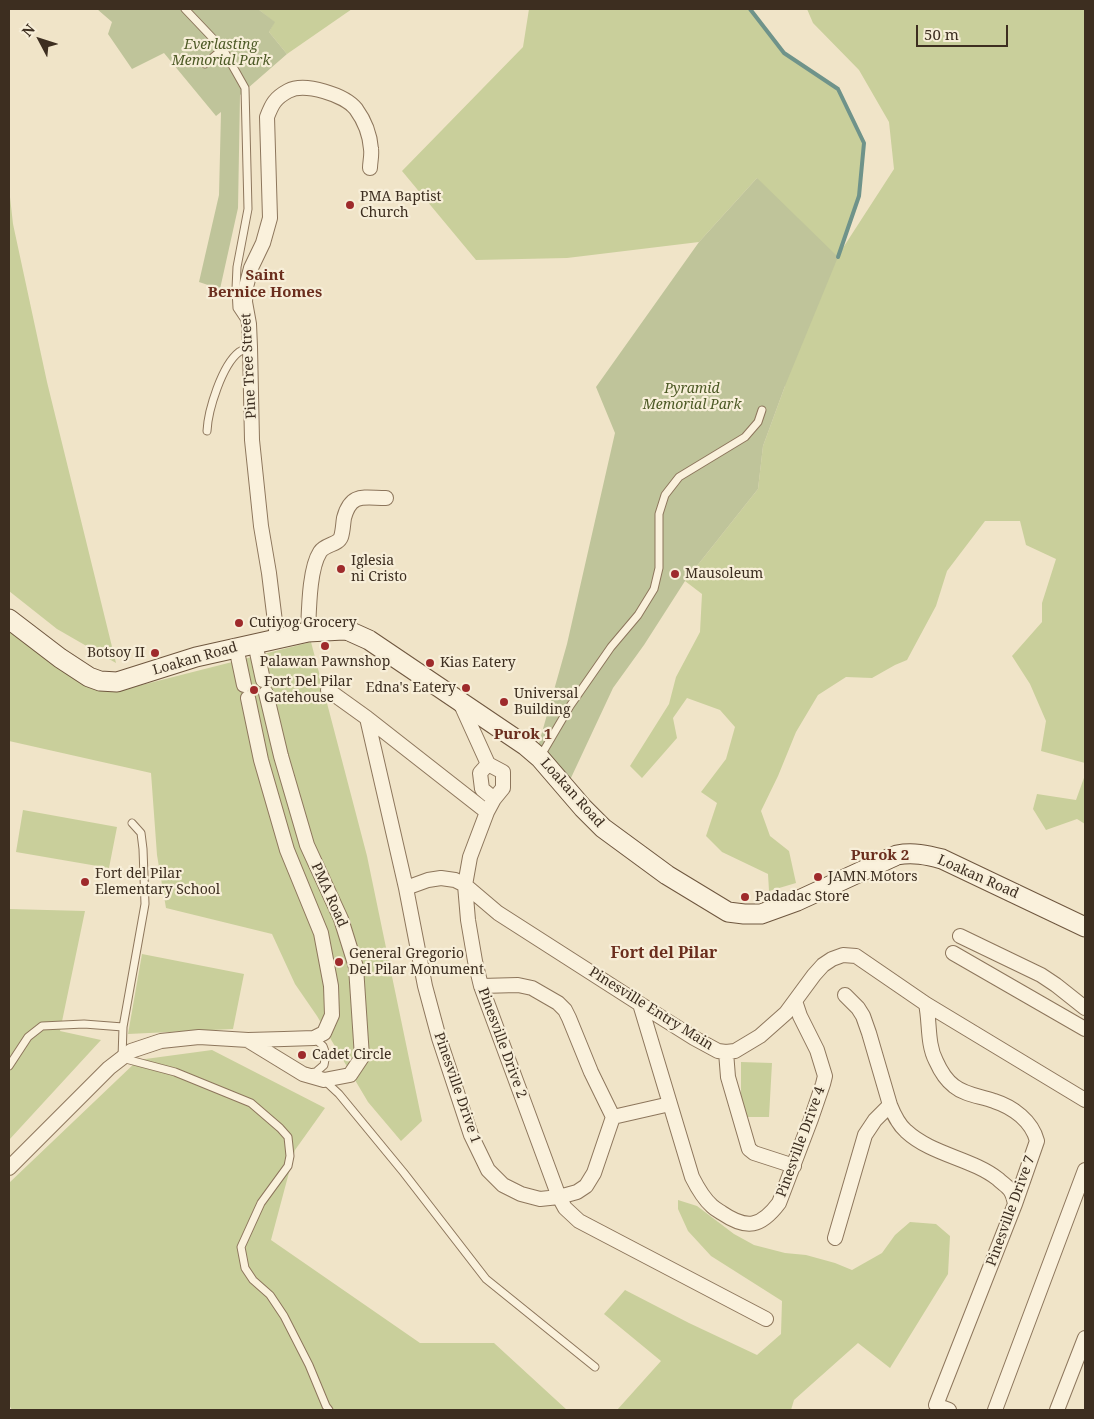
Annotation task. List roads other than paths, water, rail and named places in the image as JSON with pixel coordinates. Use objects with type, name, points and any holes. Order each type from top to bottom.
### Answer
[{"type":"main road","name":"Loakan Road","points":[[9,619],[60,658],[89,677],[100,681],[117,682],[196,657],[254,643],[308,632],[349,631],[369,640],[526,746],[540,758],[603,828],[667,875],[728,912],[761,914],[797,901],[898,855],[908,853],[923,854],[942,859],[1085,927]]},
{"type":"street","name":"Pine Tree Street","points":[[277,638],[270,573],[261,526],[252,440],[250,347],[245,302],[250,268],[263,243],[270,218],[267,117],[273,102],[290,90],[312,88],[338,96],[355,108],[365,126],[372,149],[370,168]]},
{"type":"street","points":[[308,632],[310,588],[319,554],[323,549],[340,539],[344,517],[352,502],[358,498],[386,498]]},
{"type":"street","name":"PMA Road","points":[[248,1040],[303,1074],[324,1080],[350,1075],[362,1057],[356,967],[341,919],[307,845],[277,741],[254,643]]},
{"type":"street","name":"PMA Road","points":[[9,1168],[109,1068],[131,1051],[161,1040],[199,1037],[248,1040],[314,1038],[324,1033],[332,1016],[332,986],[321,933],[287,850],[258,746],[236,648]]},
{"type":"street","points":[[328,690],[367,718],[487,812]]},
{"type":"street","points":[[459,700],[488,764],[503,772],[503,788],[494,799],[482,789],[480,773],[488,764]]},
{"type":"street","name":"Pinesville Drive 1","points":[[367,718],[406,888],[424,986],[438,1038],[471,1135],[488,1170],[503,1185],[521,1194],[540,1199],[559,1197],[577,1192],[586,1186],[594,1173],[614,1117]]},
{"type":"street","points":[[258,746],[277,741]]},
{"type":"street","name":"Pinesville Drive 2","points":[[494,799],[470,857],[465,885],[468,920],[481,986],[559,1197]]},
{"type":"street","name":"Pinesville Entry Main","points":[[406,888],[428,880],[441,878],[455,880],[465,885],[498,913],[640,1004],[694,1038],[726,1052],[735,1051],[760,1036],[786,1013],[823,965],[843,955],[856,956],[926,1004],[1085,1100]]},
{"type":"street","points":[[960,936],[1041,975],[1085,1008]]},
{"type":"street","points":[[953,953],[1085,1029]]},
{"type":"street","points":[[481,986],[518,984],[532,988],[558,1003],[565,1010],[569,1018],[591,1072],[614,1117],[670,1104]]},
{"type":"street","points":[[845,995],[858,1008],[862,1016],[869,1033],[890,1105],[898,1122],[906,1132],[933,1149],[990,1173],[1009,1188],[1013,1194],[1015,1204]]},
{"type":"street","name":"Pinesville Drive 4","points":[[640,1004],[692,1177],[702,1195],[712,1206],[743,1224],[756,1223],[764,1219],[779,1203],[823,1084],[824,1076],[817,1050],[800,1016],[795,1001]]},
{"type":"street","name":"Pinesville Drive 7","points":[[926,1004],[935,1059],[948,1081],[954,1087],[967,1094],[994,1101],[1016,1112],[1029,1124],[1037,1141],[943,1408]]},
{"type":"street","points":[[726,1052],[728,1077],[749,1149],[754,1153],[794,1166]]},
{"type":"street","points":[[835,1238],[865,1135],[875,1120],[890,1105]]},
{"type":"street","points":[[994,1410],[1085,1170]]},
{"type":"street","points":[[559,1197],[565,1208],[579,1221],[766,1319]]},
{"type":"street","points":[[1057,1410],[1085,1338]]},
{"type":"lane","points":[[185,9],[223,49],[245,88],[248,209],[237,267],[236,289],[237,308],[248,324]]},
{"type":"lane","points":[[204,64],[223,49]]},
{"type":"lane","points":[[207,430],[208,417],[228,365],[240,351],[250,347]]},
{"type":"lane","points":[[540,758],[570,706],[611,647],[638,615],[654,589],[659,568],[659,514],[665,495],[679,477],[745,437],[758,422],[762,410]]},
{"type":"lane","points":[[132,823],[141,833],[145,904],[123,1027],[122,1058],[175,1072],[251,1103],[280,1128],[288,1138],[290,1156],[288,1166],[261,1203],[241,1247],[245,1268],[253,1280],[270,1295],[284,1316],[329,1410]]},
{"type":"lane","points":[[9,1066],[28,1037],[42,1026],[84,1024],[123,1027]]},
{"type":"lane","points":[[303,1074],[316,1072],[324,1065],[326,1054],[323,1046],[314,1038]]},
{"type":"lane","points":[[324,1080],[339,1094],[404,1173],[486,1279],[595,1367]]},
{"type":"waterway","points":[[750,9],[784,53],[838,89],[864,143],[859,196],[838,257]]},
{"type":"place","name":"PMA Baptist Church","points":[[350,205]]},
{"type":"place","name":"Iglesia ni Cristo","points":[[341,569]]},
{"type":"place","name":"Mausoleum","points":[[675,574]]},
{"type":"place","name":"Cutiyog Grocery","points":[[239,623]]},
{"type":"place","name":"Palawan Pawnshop","points":[[325,646]]},
{"type":"place","name":"Botsoy II","points":[[155,653]]},
{"type":"place","name":"Kias Eatery","points":[[430,663]]},
{"type":"place","name":"Edna's Eatery","points":[[466,688]]},
{"type":"place","name":"Fort Del Pilar Gatehouse","points":[[254,690]]},
{"type":"place","name":"Universal Building","points":[[504,702]]},
{"type":"place","name":"JAMN Motors","points":[[818,877]]},
{"type":"place","name":"Fort del Pilar Elementary School","points":[[85,882]]},
{"type":"place","name":"Padadac Store","points":[[745,897]]},
{"type":"place","name":"General Gregorio Del Pilar Monument","points":[[339,962]]},
{"type":"place","name":"Cadet Circle","points":[[302,1055]]},
{"type":"district","name":"Saint Bernice Homes","points":[[265,284]]},
{"type":"district","name":"Purok 1","points":[[523,735]]},
{"type":"district","name":"Purok 2","points":[[880,856]]},
{"type":"district","name":"Fort del Pilar","points":[[664,953]]},
{"type":"park label","name":"Everlasting Memorial Park","points":[[221,54]]},
{"type":"park label","name":"Pyramid Memorial Park","points":[[692,398]]}]
